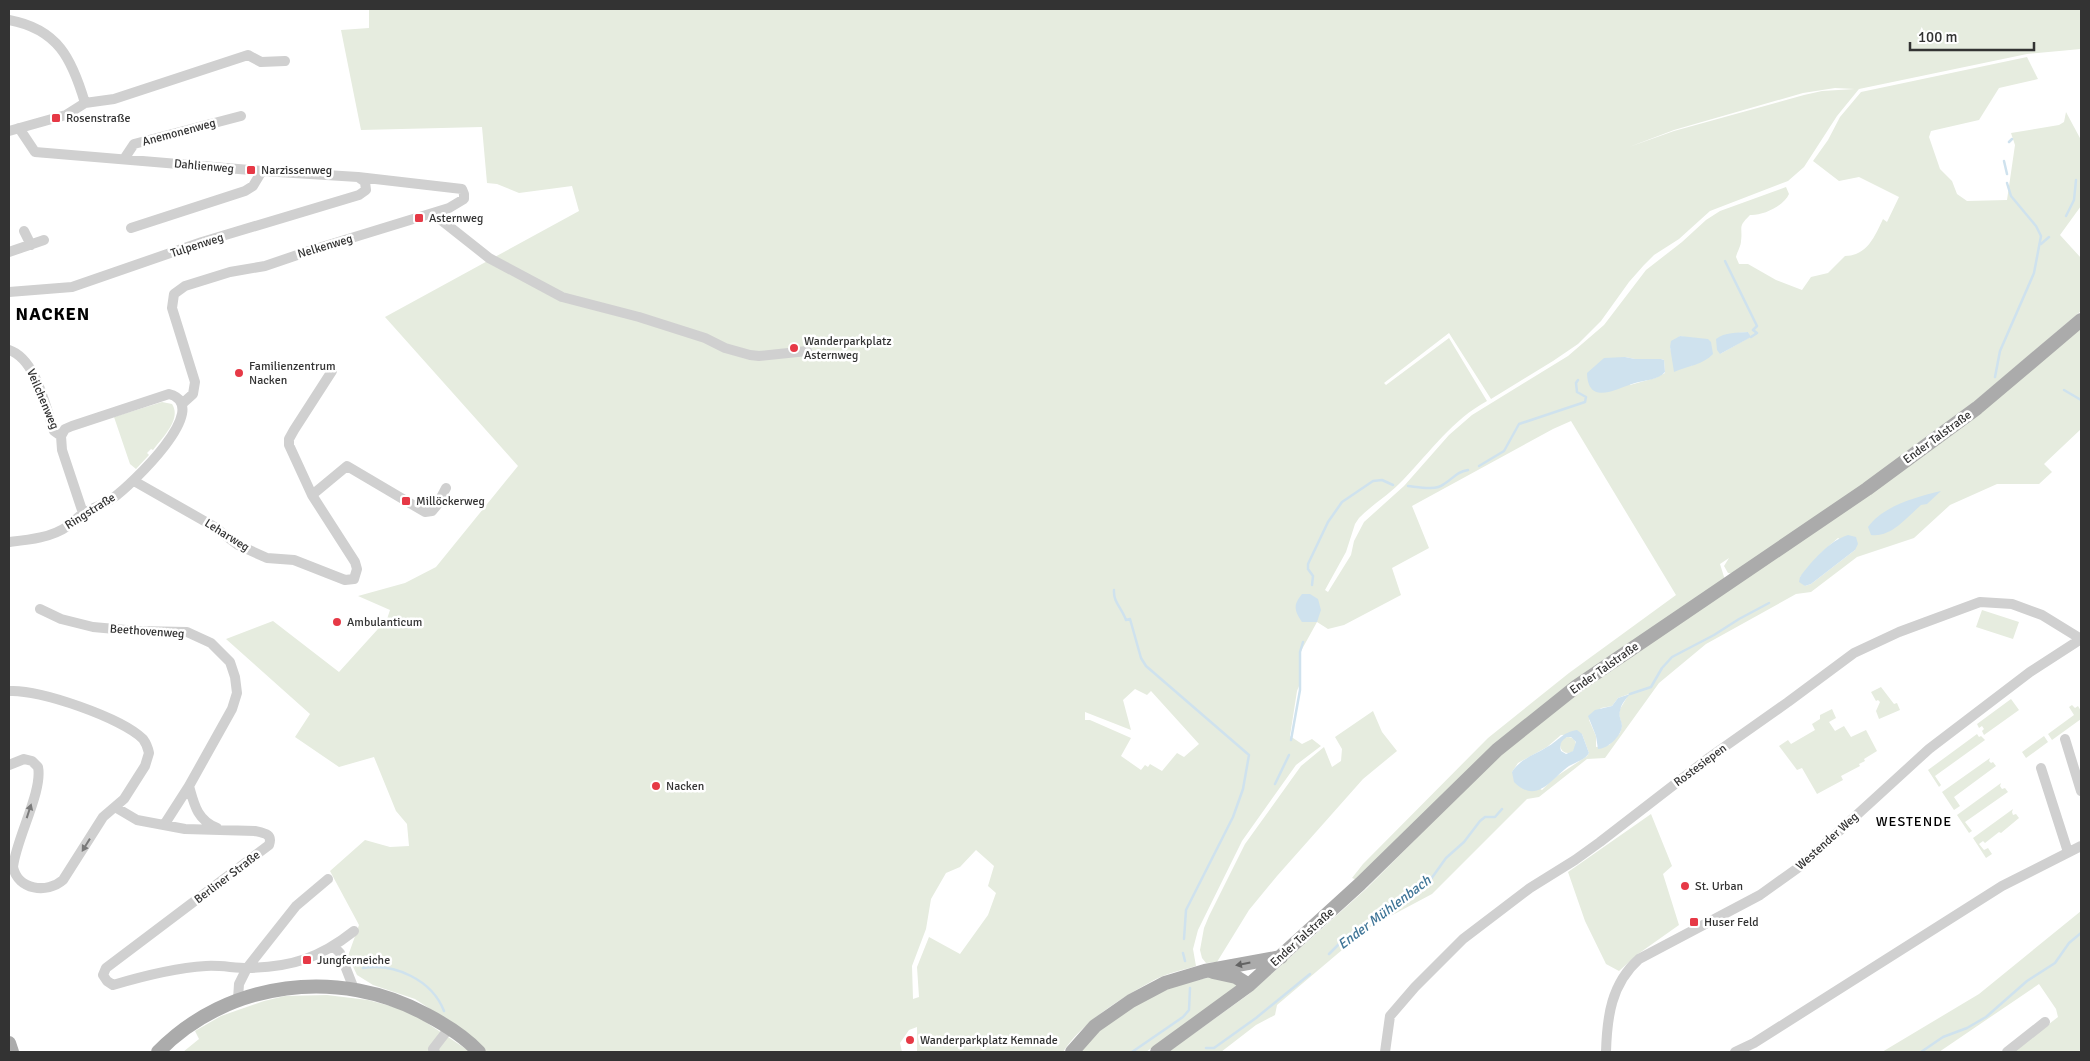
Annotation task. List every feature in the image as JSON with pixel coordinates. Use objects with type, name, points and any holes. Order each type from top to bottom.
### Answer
[{"type":"main road","name":"Ender Talstraße","points":[[1156,1052],[1249,985],[1360,884],[1497,750],[1562,697],[1867,489],[1977,408],[2081,320]]},
{"type":"main road","points":[[1072,1052],[1096,1026],[1131,1001],[1165,983],[1205,971],[1282,956]]},
{"type":"main road","points":[[1205,971],[1236,977],[1249,985]]},
{"type":"main road","points":[[158,1052],[191,1024],[238,999],[258,992],[301,987],[354,989],[372,992],[408,1004],[450,1027],[479,1052]]},
{"type":"main road","points":[[9,1043],[12,1052]]},
{"type":"street","points":[[9,20],[22,22],[57,44],[75,70],[85,103]]},
{"type":"street","points":[[9,131],[66,114],[85,103],[114,100],[248,55],[261,62],[285,61]]},
{"type":"street","name":"Anemonenweg","points":[[124,159],[134,144],[241,116]]},
{"type":"street","name":"Dahlienweg","points":[[19,128],[35,152],[358,177],[462,189]]},
{"type":"street","points":[[131,228],[245,191],[253,186],[262,171]]},
{"type":"street","name":"Tulpenweg","points":[[9,292],[72,287],[202,242],[359,195],[366,190],[365,182],[358,177]]},
{"type":"street","name":"Nelkenweg","points":[[174,294],[185,286],[230,272],[265,266],[459,204],[464,199],[462,189]]},
{"type":"street","points":[[429,214],[436,216],[489,258],[562,297],[639,317],[705,338],[725,348],[750,355],[759,356],[807,351]]},
{"type":"street","points":[[24,231],[31,245]]},
{"type":"street","points":[[9,252],[44,240]]},
{"type":"street","name":"Ringstraße","points":[[9,542],[52,534],[67,527],[83,513],[111,500],[134,481],[154,459],[174,431],[182,418],[184,411],[183,403],[193,394],[195,382],[172,308],[174,294]]},
{"type":"street","name":"Veilchenweg","points":[[9,350],[21,357],[32,370],[54,430],[61,436],[62,450],[83,513]]},
{"type":"street","points":[[332,371],[289,439],[288,445],[312,494],[347,466],[425,512],[432,511],[446,488]]},
{"type":"street","points":[[61,436],[65,429],[72,426],[169,394],[178,397],[183,403]]},
{"type":"street","name":"Leharweg","points":[[134,481],[213,526],[238,544],[267,558],[294,560],[345,580],[354,580],[357,569],[355,562],[312,494]]},
{"type":"street","name":"Rostesiepen","points":[[1385,1052],[1390,1016],[1415,987],[1463,939],[1530,888],[1575,860],[1710,757],[1854,653],[1899,632],[1980,602],[2012,604],[2042,615],[2081,639]]},
{"type":"street","name":"Beethovenweg","points":[[40,609],[61,619],[92,627],[137,631],[187,632],[211,643],[230,662],[235,677],[237,693],[232,709],[189,786],[164,825]]},
{"type":"street","name":"Westender Weg","points":[[1606,1052],[1608,1018],[1613,998],[1619,983],[1637,961],[1760,895],[1802,865],[1929,748],[2030,672],[2081,639]]},
{"type":"street","points":[[9,691],[38,695],[89,710],[126,727],[142,739],[148,748],[147,762],[124,799],[103,817],[63,880],[45,889],[30,887],[18,878],[13,867],[36,790],[39,770],[35,764],[27,759],[18,760],[9,765]]},
{"type":"street","points":[[2065,739],[2081,791]]},
{"type":"street","points":[[2041,768],[2068,852]]},
{"type":"street","points":[[189,786],[196,812],[208,825],[221,830]]},
{"type":"street","name":"Berliner Straße","points":[[115,808],[136,820],[185,829],[255,831],[265,833],[271,840],[269,845],[106,968],[104,975],[107,981],[113,985],[145,976],[207,966],[247,968],[283,966],[307,960],[334,947],[354,931]]},
{"type":"street","points":[[1735,1052],[1759,1040],[2002,886],[2081,846]]},
{"type":"street","points":[[238,999],[239,984],[247,968],[296,906],[328,879]]},
{"type":"street","points":[[334,947],[340,954],[354,989]]},
{"type":"street","points":[[2012,1051],[2045,1022]]},
{"type":"street","points":[[435,1052],[433,1049],[450,1027]]},
{"type":"shaded area","points":[[369,9],[2081,9],[2081,49],[2027,54],[1859,89],[1837,116],[1804,167],[1788,181],[1710,211],[1679,239],[1654,255],[1644,265],[1629,282],[1601,321],[1578,344],[1491,399],[1449,333],[1384,383],[1386,385],[1449,338],[1487,401],[1452,427],[1398,485],[1359,518],[1355,524],[1346,552],[1325,590],[1328,592],[1351,555],[1354,541],[1364,522],[1404,486],[1449,435],[1472,415],[1568,356],[1604,325],[1646,270],[1682,242],[1706,220],[1720,211],[1786,187],[1789,194],[1778,206],[1766,212],[1750,215],[1743,222],[1741,227],[1741,243],[1736,257],[1739,264],[1748,264],[1776,280],[1802,290],[1811,277],[1828,273],[1845,256],[1859,253],[1865,249],[1883,219],[1887,222],[1899,197],[1859,177],[1839,181],[1813,161],[1828,140],[1840,117],[1861,92],[2027,57],[2038,79],[1999,88],[1979,120],[1931,131],[1929,137],[1940,169],[1952,181],[1957,194],[1967,201],[2007,200],[2015,145],[2011,133],[2059,125],[2064,122],[2066,112],[2081,140],[2081,206],[2060,235],[2081,258],[2081,311],[1974,402],[1864,484],[1734,574],[1728,573],[1724,566],[1729,558],[1720,564],[1725,580],[1575,680],[1357,880],[1352,878],[1363,864],[1488,738],[1569,673],[1676,595],[1571,421],[1412,506],[1429,548],[1392,568],[1401,595],[1344,625],[1328,629],[1317,622],[1301,651],[1301,681],[1297,691],[1290,736],[1302,744],[1312,739],[1321,746],[1296,765],[1242,841],[1198,930],[1193,949],[1196,966],[1161,977],[1118,1002],[1081,1030],[1063,1052],[917,1052],[917,1027],[909,1030],[900,1043],[902,1052],[486,1052],[450,1022],[415,999],[373,985],[357,975],[348,956],[359,925],[330,871],[365,840],[390,847],[409,846],[407,824],[396,811],[374,757],[339,767],[295,737],[310,714],[226,639],[273,621],[339,672],[387,619],[390,610],[358,596],[405,583],[436,567],[518,466],[385,317],[579,211],[572,186],[519,193],[497,184],[487,183],[482,127],[361,130],[341,30],[369,28]],"holes":[[[1835,88],[1855,89],[1822,91],[1804,95],[1674,131],[1629,147],[1674,130],[1803,93]],[[1748,332],[1750,337],[1720,354],[1738,333]],[[1680,336],[1693,339],[1692,366],[1686,366],[1673,359],[1670,347]],[[1625,357],[1664,360],[1665,373],[1630,385]],[[1135,689],[1147,695],[1151,691],[1199,744],[1184,757],[1177,753],[1162,771],[1150,764],[1148,767],[1145,765],[1141,770],[1121,756],[1131,738],[1090,720],[1085,720],[1085,712],[1131,730],[1123,700]],[[976,850],[994,866],[988,886],[996,893],[988,915],[960,954],[929,937],[917,967],[919,997],[913,999],[912,966],[926,929],[931,899],[946,873],[960,867]]]},
{"type":"shaded area","points":[[2081,326],[2081,429],[2044,464],[2052,472],[2039,484],[1997,484],[1950,505],[1914,538],[1857,557],[1811,592],[1796,594],[1706,644],[1659,683],[1605,758],[1587,759],[1539,797],[1527,799],[1432,894],[1368,928],[1277,1005],[1275,1015],[1256,1025],[1221,1052],[1168,1052],[1249,994],[1366,889],[1499,755],[1581,690]],"holes":[[[1838,538],[1855,550],[1811,584],[1805,586],[1800,577],[1822,552]],[[1629,694],[1620,709],[1619,714],[1622,726],[1620,733],[1609,745],[1596,747],[1596,736],[1589,720],[1601,708],[1612,706],[1618,698]],[[1582,734],[1589,753],[1587,756],[1554,778],[1542,790],[1512,772],[1518,763],[1547,747],[1561,735]]]},
{"type":"shaded area","points":[[162,402],[172,404],[175,416],[173,422],[161,440],[153,450],[151,449],[147,453],[149,455],[136,469],[130,464],[114,417]]},
{"type":"shaded area","points":[[1982,610],[2019,622],[2013,639],[1976,627]]},
{"type":"shaded area","points":[[1881,687],[1894,704],[1897,703],[1900,710],[1879,719],[1876,711],[1880,702],[1876,701],[1871,692]]},
{"type":"shaded area","points":[[2011,699],[2019,710],[1984,735],[1982,731],[1984,729],[1982,726],[1979,728],[1977,724]]},
{"type":"shaded area","points":[[2072,705],[2075,708],[2078,706],[2081,711],[2081,719],[2052,740],[2048,734],[2074,715],[2069,707]]},
{"type":"shaded area","points":[[1832,709],[1836,718],[1829,722],[1835,731],[1844,726],[1851,737],[1866,730],[1877,751],[1864,759],[1865,761],[1859,764],[1860,766],[1841,776],[1843,780],[1817,794],[1802,768],[1797,770],[1779,746],[1788,740],[1791,744],[1815,730],[1812,724],[1820,719],[1820,715]]},
{"type":"shaded area","points":[[1373,711],[1382,732],[1397,751],[1363,779],[1277,876],[1249,910],[1217,962],[1206,963],[1202,958],[1200,950],[1204,928],[1245,844],[1301,766],[1324,747],[1332,767],[1341,761],[1342,749],[1335,737]]},
{"type":"shaded area","points":[[1977,734],[1985,740],[1935,776],[1941,785],[1939,787],[1928,770]]},
{"type":"shaded area","points":[[2044,736],[2048,742],[2026,758],[2022,752]]},
{"type":"shaded area","points":[[1565,737],[1571,737],[1576,742],[1574,751],[1565,753],[1560,748],[1560,742]]},
{"type":"shaded area","points":[[1990,758],[1989,761],[1993,762],[1996,766],[1954,797],[1960,806],[1954,810],[1942,792]]},
{"type":"shaded area","points":[[2001,783],[2002,789],[2005,788],[2008,792],[1965,822],[1972,831],[1969,833],[1957,815]]},
{"type":"shaded area","points":[[2013,809],[2013,815],[2016,814],[2019,818],[2001,833],[1999,832],[1985,843],[1983,841],[1979,844],[1984,850],[1988,848],[1992,854],[1986,858],[1973,838]]},
{"type":"shaded area","points":[[1651,814],[1672,866],[1663,874],[1679,925],[1638,954],[1619,971],[1606,964],[1585,921],[1568,872]]},
{"type":"shaded area","points":[[2081,911],[2081,1052],[2013,1052],[2058,1017],[2056,1009],[2039,984],[1939,1052],[1882,1052],[1979,994]]},
{"type":"shaded area","points":[[1210,977],[1242,983],[1146,1052],[1081,1052],[1092,1036],[1108,1022],[1162,989]]},
{"type":"shaded area","points":[[327,995],[368,1000],[409,1011],[469,1051],[183,1052],[199,1039],[195,1031],[221,1016],[285,996]]},
{"type":"water","points":[[1748,332],[1751,337],[1720,354],[1717,350],[1716,339],[1731,333]]},
{"type":"water","points":[[1680,336],[1708,339],[1711,342],[1713,354],[1700,363],[1674,372],[1670,347],[1671,341]]},
{"type":"water","points":[[1625,357],[1664,360],[1665,372],[1655,378],[1605,393],[1592,390],[1587,373],[1604,358]]},
{"type":"water","points":[[1941,491],[1927,504],[1921,505],[1892,530],[1878,535],[1871,535],[1868,527],[1882,513],[1911,499]]},
{"type":"water","points":[[1848,535],[1856,537],[1858,544],[1855,550],[1811,584],[1805,586],[1799,582],[1800,577],[1821,552],[1834,542]]},
{"type":"water","points":[[1302,594],[1310,594],[1318,599],[1321,610],[1317,622],[1302,622],[1299,618],[1296,605]]},
{"type":"water","points":[[1630,694],[1624,702],[1619,715],[1622,726],[1619,734],[1609,745],[1598,749],[1596,736],[1588,716],[1595,710],[1612,706],[1618,698]]},
{"type":"water","points":[[1577,730],[1582,734],[1589,753],[1585,757],[1569,766],[1543,788],[1530,791],[1514,782],[1512,772],[1519,764],[1572,731]],"holes":[[[1571,737],[1576,742],[1573,751],[1566,754],[1561,751],[1560,745],[1565,738]]]},
{"type":"waterway","points":[[2009,142],[2012,139]]},
{"type":"waterway","points":[[2004,161],[2007,174]]},
{"type":"waterway","points":[[2066,216],[2074,200],[2076,180]]},
{"type":"waterway","points":[[1995,377],[2000,351],[2034,273],[2041,236],[2036,226],[2011,196],[2007,183]]},
{"type":"waterway","points":[[2041,244],[2049,237]]},
{"type":"waterway","points":[[1725,261],[1757,326],[1753,330],[1757,333],[1751,337]]},
{"type":"waterway","points":[[1479,466],[1504,451],[1519,424],[1585,402],[1586,397],[1577,392],[1576,383],[1578,380]]},
{"type":"waterway","points":[[2064,390],[2081,400]]},
{"type":"waterway","points":[[1408,486],[1427,488],[1441,486],[1458,474],[1468,470]]},
{"type":"waterway","points":[[1312,585],[1313,576],[1308,569],[1308,564],[1328,522],[1342,502],[1373,481],[1382,480],[1393,485]]},
{"type":"waterway","points":[[1114,590],[1116,602],[1126,620],[1130,619],[1141,658],[1146,666],[1249,755],[1243,789],[1233,817],[1186,910],[1184,939]]},
{"type":"waterway","name":"Ender Mühlenbach","points":[[1630,694],[1651,687],[1662,668],[1672,657],[1769,603]]},
{"type":"waterway","points":[[1291,740],[1300,690],[1300,652],[1303,642]]},
{"type":"waterway","points":[[1275,784],[1289,755]]},
{"type":"waterway","name":"Ender Mühlenbach","points":[[1329,954],[1347,936],[1383,913],[1411,889],[1431,879],[1446,858],[1464,842],[1480,821],[1485,817],[1495,817],[1502,809]]},
{"type":"waterway","points":[[1921,1052],[1943,1037],[1967,1028],[1986,1017],[2027,981],[2055,963],[2069,943],[2081,933]]},
{"type":"waterway","points":[[1183,953],[1185,961]]},
{"type":"waterway","name":"Ender Mühlenbach","points":[[363,968],[387,968],[411,976],[431,990],[444,1011]]},
{"type":"waterway","name":"Ender Mühlenbach","points":[[1206,1048],[1214,1048],[1256,1018],[1310,974]]},
{"type":"waterway","points":[[1132,1052],[1183,1017],[1189,1010],[1190,988]]},
{"type":"place","name":"Rosenstraße","points":[[56,118]]},
{"type":"place","name":"Narzissenweg","points":[[251,170]]},
{"type":"place","name":"Asternweg","points":[[419,218]]},
{"type":"place","name":"Wanderparkplatz Asternweg","points":[[794,348]]},
{"type":"place","name":"Familienzentrum Nacken","points":[[239,373]]},
{"type":"place","name":"Millöckerweg","points":[[406,501]]},
{"type":"place","name":"Ambulanticum","points":[[337,622]]},
{"type":"place","name":"Nacken","points":[[656,786]]},
{"type":"place","name":"St. Urban","points":[[1685,886]]},
{"type":"place","name":"Huser Feld","points":[[1694,922]]},
{"type":"place","name":"Jungferneiche","points":[[307,960]]},
{"type":"place","name":"Wanderparkplatz Kemnade","points":[[910,1040]]},
{"type":"district","name":"NACKEN","points":[[53,314]]},
{"type":"district","name":"WESTENDE","points":[[1914,821]]}]
